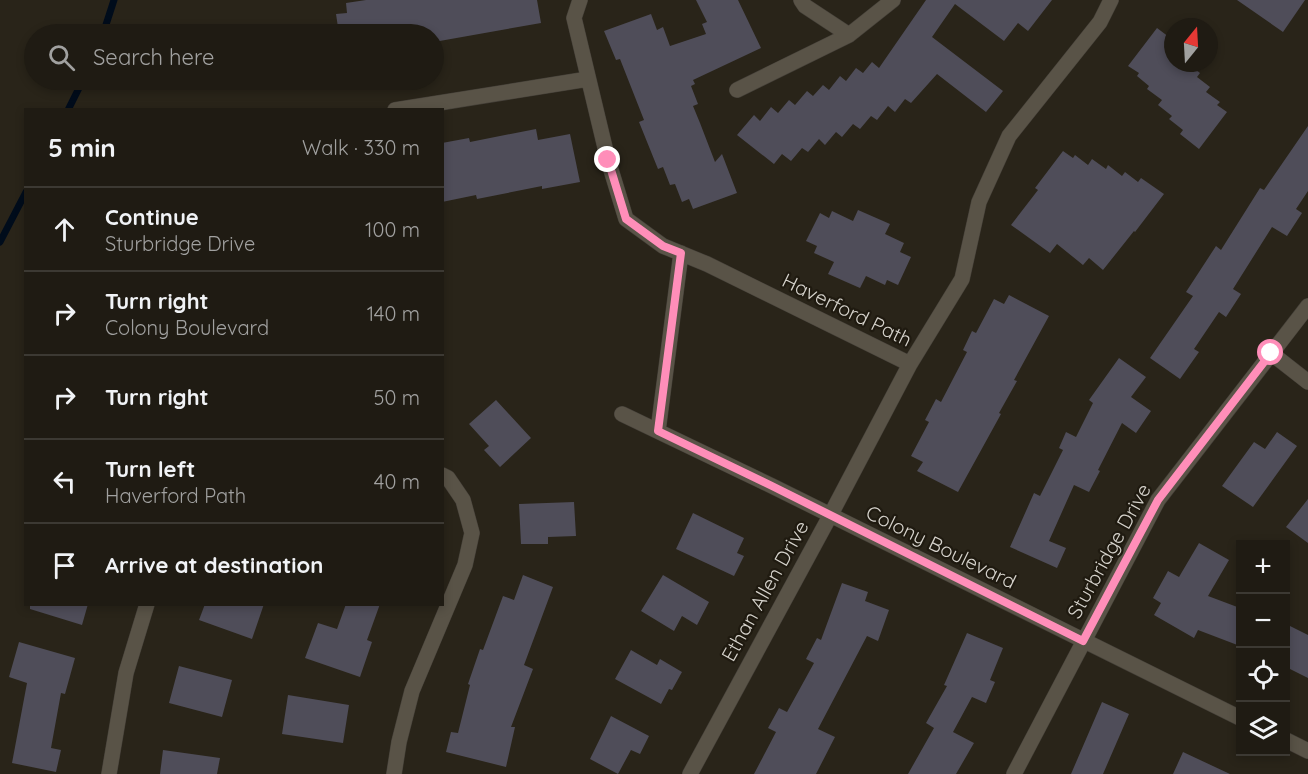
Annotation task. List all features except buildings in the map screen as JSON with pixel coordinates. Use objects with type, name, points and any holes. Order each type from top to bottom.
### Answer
[{"type":"street","name":"Haverford Path","points":[[580,0],[574,18],[608,160],[626,219],[663,246],[910,364],[962,279],[979,202],[1009,136],[1100,22],[1111,0]]},
{"type":"street","points":[[801,0],[806,6],[849,35]]},
{"type":"street","points":[[737,90],[849,35],[893,0]]},
{"type":"street","points":[[407,108],[588,79]]},
{"type":"street","points":[[658,431],[681,253]]},
{"type":"street","name":"Sturbridge Drive","points":[[1014,774],[1158,500],[1308,306]]},
{"type":"street","points":[[1271,353],[1308,381]]},
{"type":"street","name":"Ethan Allen Drive","points":[[690,774],[910,364]]},
{"type":"street","name":"Colony Boulevard","points":[[622,414],[1236,716]]},
{"type":"street","points":[[394,774],[399,742],[412,691],[465,565],[472,533],[463,500],[448,478],[444,476]]},
{"type":"street","points":[[109,774],[126,673],[146,606]]},
{"type":"street","points":[[1290,742],[1308,751]]},
{"type":"waterway","points":[[106,24],[114,0]]},
{"type":"waterway","points":[[69,108],[78,90]]},
{"type":"waterway","points":[[0,242],[24,196]]},
{"type":"route","points":[[608,160],[626,219],[663,246],[681,253],[658,431],[1083,641],[1158,500],[1271,353]]}]
